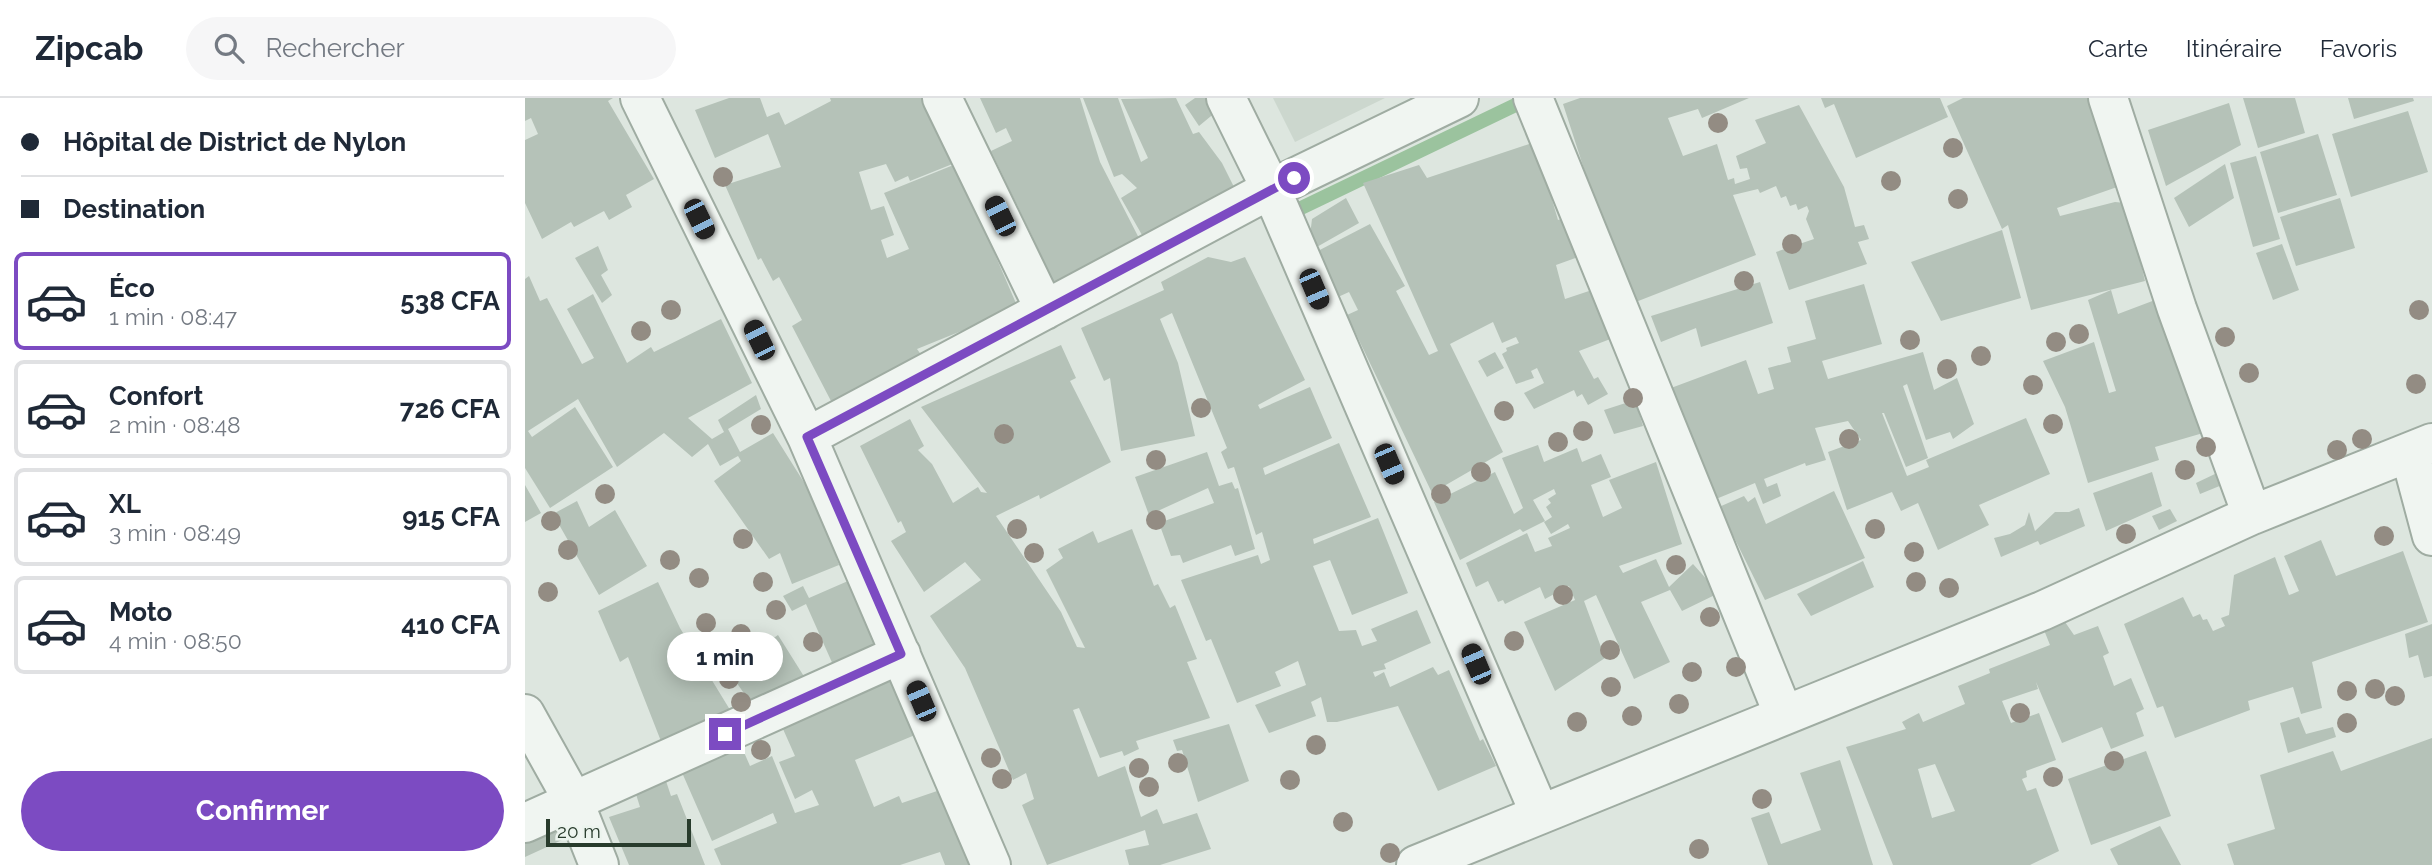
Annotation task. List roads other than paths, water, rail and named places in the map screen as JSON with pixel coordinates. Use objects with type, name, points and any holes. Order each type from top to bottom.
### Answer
[{"type":"street","points":[[640,98],[807,437],[991,865]]},
{"type":"street","points":[[942,98],[1045,310]]},
{"type":"street","points":[[1226,98],[1271,189],[1541,814]]},
{"type":"street","points":[[807,437],[1271,189],[1459,98]]},
{"type":"street","points":[[1533,98],[1783,713]]},
{"type":"street","points":[[2108,98],[2177,309],[2252,514]]},
{"type":"street","points":[[1416,865],[1783,713],[2042,611],[2252,514],[2421,449],[2432,536]]},
{"type":"street","points":[[525,823],[901,654]]},
{"type":"street","points":[[525,714],[574,802],[599,865]]},
{"type":"waterway","points":[[1293,224],[1299,209],[1530,98]]}]
